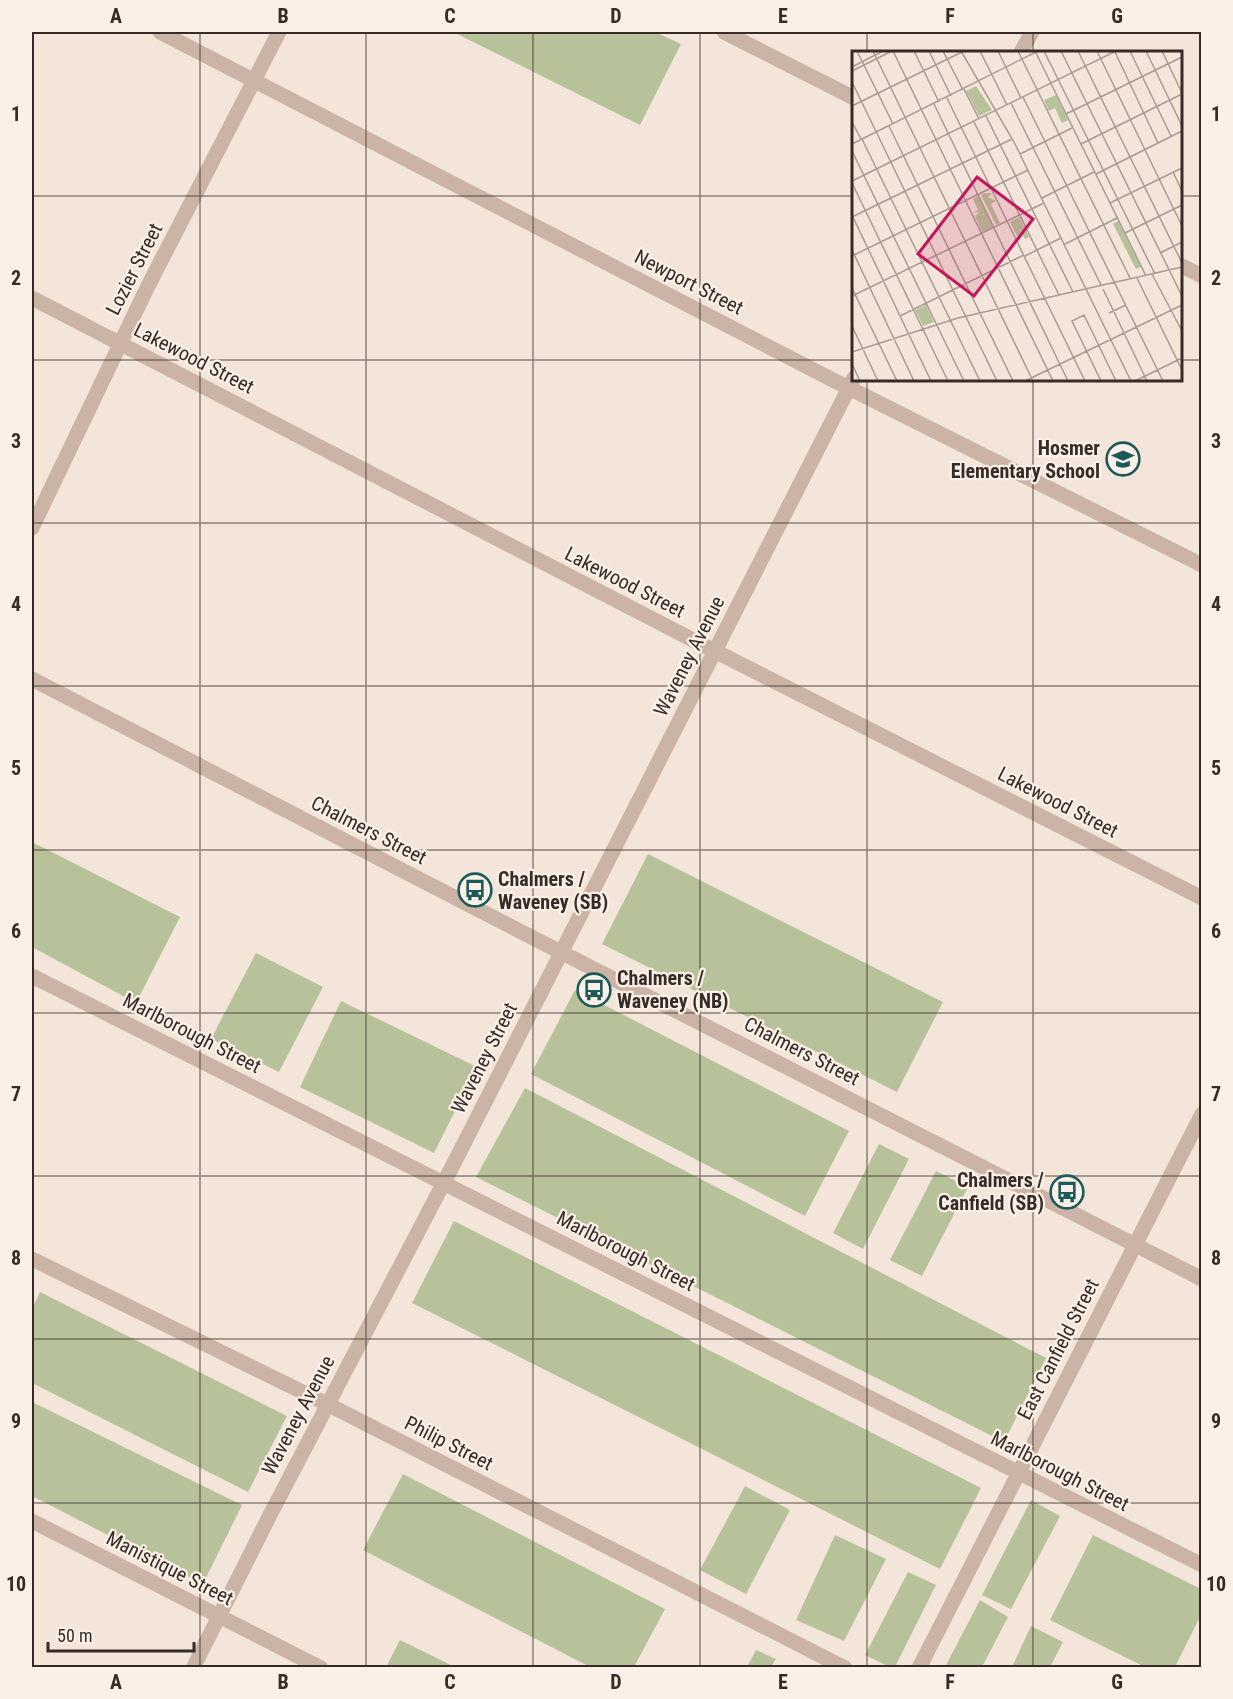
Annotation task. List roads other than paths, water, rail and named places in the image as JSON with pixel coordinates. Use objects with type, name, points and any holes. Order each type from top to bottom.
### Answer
[{"type":"street","name":"Newport Street","points":[[160,32],[851,383],[1202,565]]},
{"type":"street","name":"Lozier Street","points":[[32,528],[120,344],[279,32]]},
{"type":"street","points":[[724,32],[852,97]]},
{"type":"street","points":[[1022,51],[1032,32]]},
{"type":"street","points":[[1182,266],[1202,276]]},
{"type":"street","name":"Lakewood Street","points":[[32,298],[715,651],[1202,898]]},
{"type":"street","name":"Waveney Avenue","points":[[562,953],[851,383]]},
{"type":"street","name":"Chalmers Street","points":[[32,679],[562,953],[1202,1279]]},
{"type":"street","name":"Waveney Street","points":[[444,1183],[562,953]]},
{"type":"street","name":"Marlborough Street","points":[[32,976],[1202,1565]]},
{"type":"street","name":"East Canfield Street","points":[[919,1668],[1202,1114]]},
{"type":"street","name":"Waveney Avenue","points":[[193,1668],[327,1404],[444,1183]]},
{"type":"street","name":"Philip Street","points":[[32,1259],[327,1404],[845,1668]]},
{"type":"street","name":"Manistique Street","points":[[32,1521],[321,1668]]},
{"type":"place","name":"Hosmer Elementary School","points":[[1123,459]]},
{"type":"place","name":"Chalmers / Waveney (SB)","points":[[475,890]]},
{"type":"place","name":"Chalmers / Waveney (NB)","points":[[594,990]]},
{"type":"place","name":"Chalmers / Canfield (SB)","points":[[1067,1192]]}]
